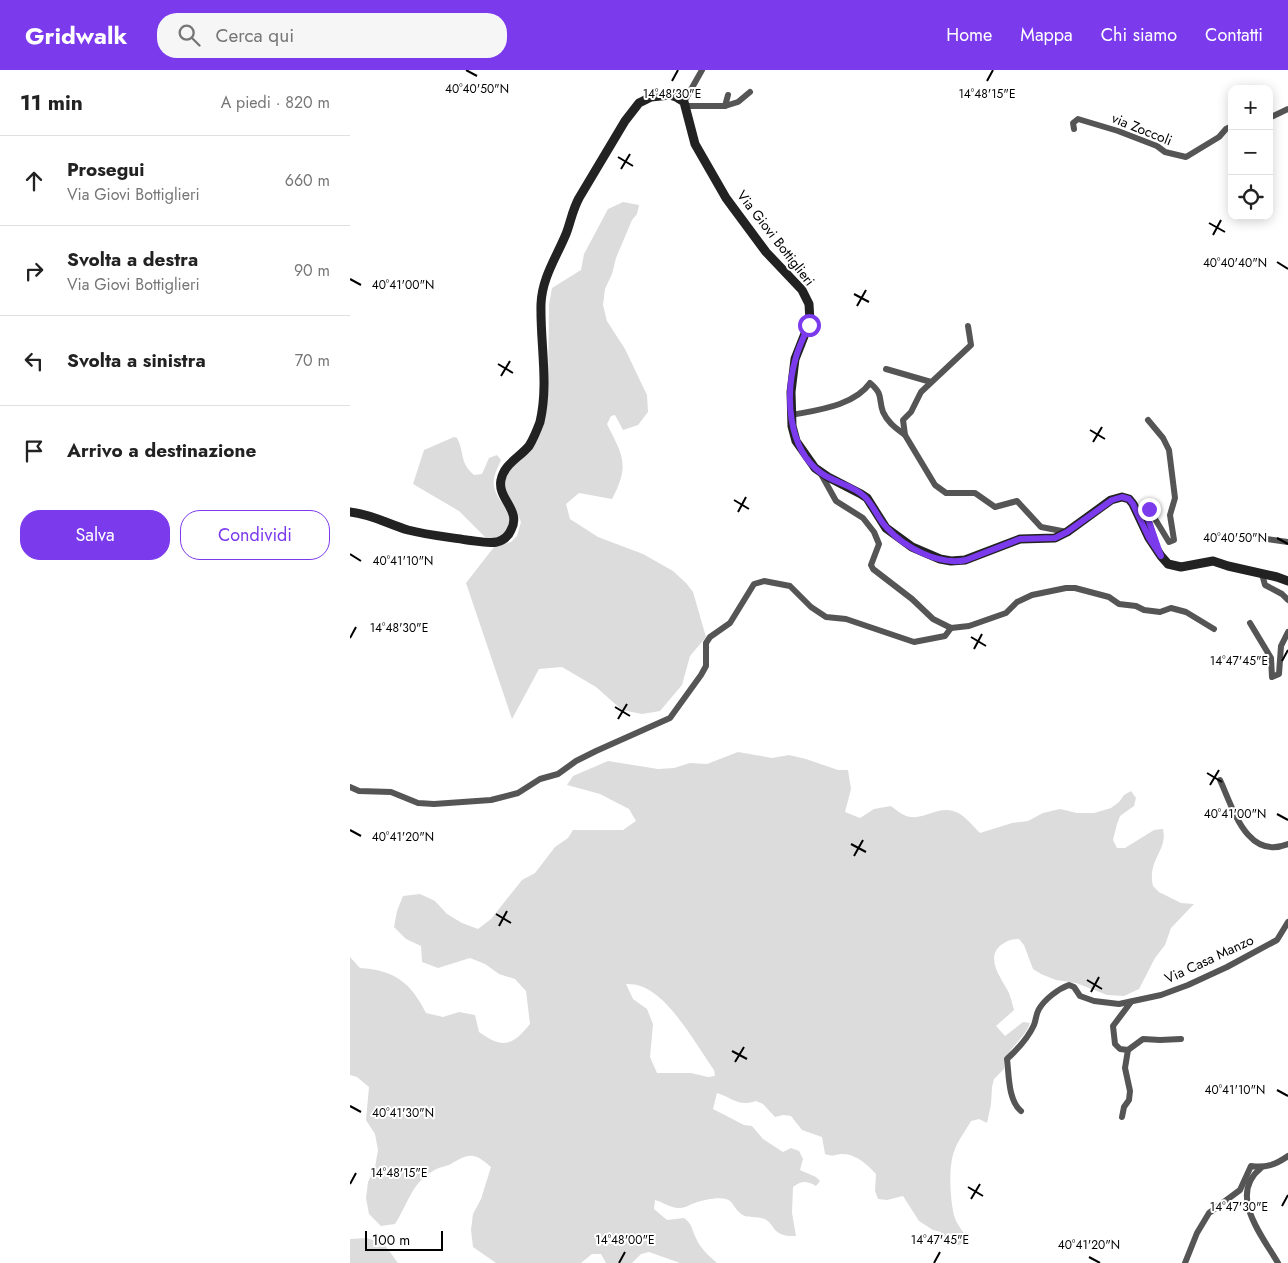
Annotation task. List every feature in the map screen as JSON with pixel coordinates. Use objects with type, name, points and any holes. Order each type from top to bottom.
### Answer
[{"type":"street","points":[[685,104],[702,70]]},
{"type":"street","points":[[350,512],[366,514],[409,530],[486,542],[502,540],[511,531],[514,515],[504,496],[501,480],[509,464],[522,453],[534,438],[540,419],[544,384],[541,303],[544,282],[579,198],[625,121],[643,100],[670,95],[676,96],[685,104],[725,106],[738,102],[750,92]]},
{"type":"street","points":[[725,106],[728,96]]},
{"type":"street","name":"Via Giovi Bottiglieri","points":[[685,104],[696,144],[726,198],[766,252],[802,290],[809,304],[810,322],[800,344],[793,367],[791,392],[792,426],[796,441],[821,473],[867,498],[886,528],[897,537],[918,550],[940,559],[962,561],[1020,539],[1055,538],[1067,532],[1112,500],[1126,497],[1133,504],[1149,538],[1161,556]]},
{"type":"street","points":[[1273,116],[1288,109]]},
{"type":"street","name":"via Zoccoli","points":[[1074,129],[1072,123],[1078,119],[1118,131],[1157,146],[1165,152],[1186,157],[1219,137],[1228,128]]},
{"type":"street","points":[[968,326],[971,345],[921,392],[911,412],[903,420],[905,435],[935,485],[946,493],[975,493],[995,507],[1017,501],[1041,527],[1067,532]]},
{"type":"street","points":[[886,369],[931,382]]},
{"type":"street","points":[[792,415],[823,409],[854,398],[866,389],[870,383],[877,389],[882,398],[882,410],[891,425],[905,435]]},
{"type":"street","points":[[1148,420],[1163,438],[1168,450],[1175,498],[1170,515],[1174,540],[1169,542],[1149,509],[1145,510],[1164,561],[1174,566],[1189,566],[1212,561],[1288,581]]},
{"type":"street","points":[[821,473],[836,501],[864,518],[874,532],[879,544],[872,562],[873,569],[912,599],[933,619],[952,628],[968,626],[1006,613],[1017,602],[1032,594],[1066,588],[1075,588],[1109,597],[1119,604],[1136,606],[1144,610],[1160,612],[1171,608],[1186,612],[1214,628]]},
{"type":"street","points":[[1260,538],[1288,542]]},
{"type":"street","points":[[1262,574],[1265,585],[1282,594],[1288,600]]},
{"type":"street","points":[[350,788],[359,791],[391,792],[418,803],[434,804],[491,800],[518,793],[540,779],[558,774],[576,761],[596,751],[670,718],[706,666],[706,643],[710,637],[730,623],[754,584],[764,581],[790,586],[811,607],[826,617],[846,619],[914,642],[945,636],[952,628]]},
{"type":"street","points":[[1250,624],[1271,658],[1272,677],[1279,674],[1281,646],[1288,632]]},
{"type":"street","points":[[1220,780],[1244,831],[1254,842],[1264,847],[1281,847],[1288,844]]},
{"type":"street","name":"Via Casa Manzo","points":[[1021,1111],[1016,1106],[1011,1090],[1007,1059],[1023,1043],[1035,1024],[1038,1010],[1049,998],[1069,984],[1074,987],[1080,996],[1094,1001],[1119,1004],[1161,995],[1227,967],[1277,940],[1288,922]]},
{"type":"street","points":[[1131,1002],[1113,1026],[1115,1044],[1120,1049],[1128,1050],[1143,1039],[1181,1039]]},
{"type":"street","points":[[1122,1117],[1124,1107],[1129,1100],[1130,1091],[1125,1068],[1128,1050]]},
{"type":"street","points":[[1278,1263],[1256,1228],[1248,1207],[1248,1194],[1254,1174],[1261,1168],[1275,1164],[1288,1156]]},
{"type":"street","points":[[1184,1263],[1197,1233],[1209,1213],[1240,1190],[1251,1166],[1261,1168]]},
{"type":"shaded area","points":[[623,202],[639,205],[637,214],[632,220],[616,258],[612,274],[605,289],[603,305],[607,321],[625,349],[647,395],[648,412],[638,425],[623,430],[615,415],[611,416],[607,424],[617,444],[623,469],[618,487],[612,499],[579,493],[566,504],[570,519],[598,537],[643,554],[673,571],[686,583],[693,592],[706,637],[690,656],[682,685],[660,711],[642,714],[622,710],[596,687],[562,667],[539,669],[512,719],[466,583],[494,547],[511,542],[517,536],[521,522],[504,489],[505,480],[512,467],[524,457],[531,447],[548,384],[549,305],[552,288],[581,270],[584,254],[608,209]]},
{"type":"shaded area","points":[[454,437],[457,438],[466,466],[474,475],[482,474],[489,458],[497,455],[501,460],[495,475],[494,486],[497,496],[510,516],[507,529],[500,538],[488,540],[459,511],[413,484],[424,450]]},
{"type":"shaded area","points":[[738,752],[772,758],[789,755],[806,759],[838,770],[848,770],[851,789],[845,812],[860,818],[874,809],[891,806],[902,814],[916,817],[947,810],[957,812],[980,833],[1012,823],[1028,821],[1043,813],[1060,809],[1077,813],[1094,813],[1111,808],[1131,791],[1136,798],[1134,806],[1120,816],[1113,840],[1117,848],[1125,848],[1154,830],[1163,829],[1163,843],[1153,869],[1153,886],[1159,892],[1181,903],[1194,904],[1171,928],[1165,945],[1155,958],[1139,989],[1124,996],[1107,995],[1076,983],[1056,980],[1041,974],[1033,969],[1024,945],[1019,939],[1007,941],[996,950],[994,962],[998,974],[1009,993],[1014,1010],[996,1026],[1005,1036],[1023,1022],[1030,1023],[1007,1056],[1004,1069],[994,1079],[987,1123],[979,1119],[971,1121],[958,1142],[953,1155],[950,1182],[953,1208],[955,1219],[966,1240],[959,1245],[951,1245],[943,1240],[941,1232],[933,1230],[919,1221],[903,1196],[887,1200],[878,1199],[875,1191],[876,1174],[869,1167],[851,1155],[841,1154],[832,1156],[825,1154],[822,1137],[802,1130],[791,1116],[775,1117],[763,1104],[756,1101],[750,1103],[740,1102],[717,1093],[713,1109],[744,1125],[752,1126],[763,1139],[783,1152],[791,1148],[799,1151],[803,1159],[800,1170],[816,1177],[820,1181],[816,1186],[805,1182],[793,1187],[792,1213],[796,1236],[787,1236],[777,1232],[769,1222],[761,1218],[744,1216],[726,1199],[706,1200],[680,1208],[655,1200],[654,1209],[667,1220],[684,1218],[687,1220],[700,1245],[717,1263],[680,1263],[649,1252],[641,1254],[632,1263],[606,1263],[601,1254],[592,1254],[581,1263],[496,1263],[473,1247],[471,1230],[473,1214],[481,1199],[491,1167],[481,1159],[472,1156],[463,1157],[426,1176],[415,1188],[395,1224],[381,1226],[369,1214],[366,1198],[368,1182],[375,1167],[378,1150],[375,1134],[366,1120],[369,1087],[357,1077],[350,1075],[350,957],[360,968],[383,972],[400,980],[408,986],[426,1013],[443,1017],[459,1012],[475,1015],[479,1032],[501,1043],[512,1041],[530,1024],[526,991],[515,979],[499,974],[485,964],[470,958],[438,968],[422,962],[421,946],[406,939],[394,927],[397,911],[403,896],[420,894],[435,901],[447,914],[462,923],[478,929],[491,919],[522,880],[535,873],[555,847],[568,838],[573,830],[623,830],[636,821],[629,809],[600,794],[567,785],[573,776],[608,761],[658,769],[674,768],[690,763],[707,764]],"holes":[[[626,984],[636,985],[648,990],[670,1008],[714,1070],[715,1076],[708,1077],[691,1073],[657,1073],[650,1057],[653,1024],[647,1009],[633,999]]]},
{"type":"shaded area","points":[[367,1238],[384,1244],[398,1263],[350,1263],[350,1239]]},
{"type":"route","points":[[809,325],[797,351],[793,367],[791,403],[792,426],[796,441],[815,468],[867,498],[886,528],[912,547],[940,559],[962,561],[1020,539],[1055,538],[1067,532],[1112,500],[1126,497],[1133,504],[1149,538],[1161,556],[1145,510],[1149,509]]}]
